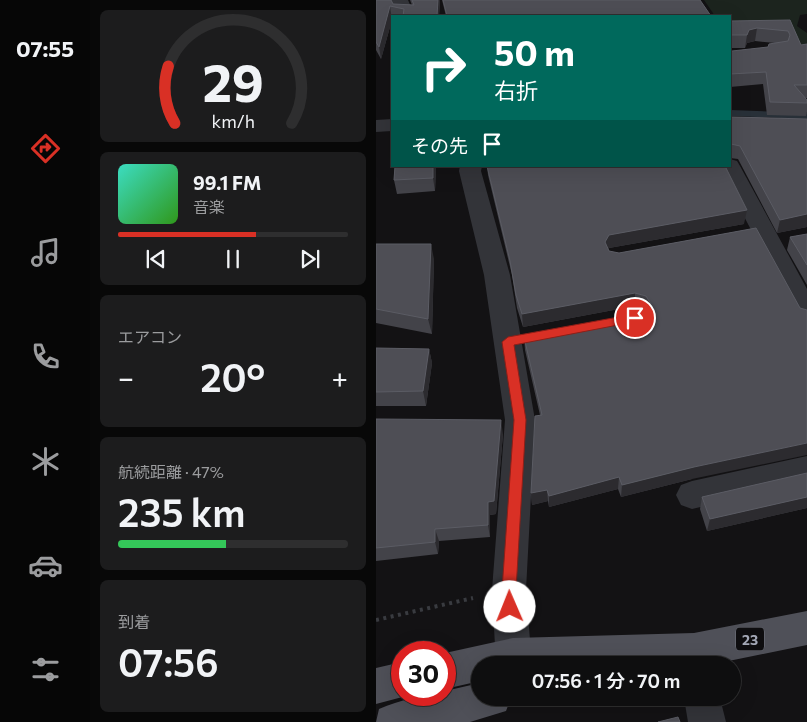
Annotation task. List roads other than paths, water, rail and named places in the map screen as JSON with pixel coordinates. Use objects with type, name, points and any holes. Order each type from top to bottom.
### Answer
[{"type":"main road","name":"23","points":[[702,656],[807,628]]},
{"type":"main road","name":"23","points":[[456,669],[471,667]]},
{"type":"main road","points":[[376,686],[391,683]]},
{"type":"main road","points":[[392,722],[471,703]]},
{"type":"street","points":[[399,0],[406,15]]},
{"type":"street","points":[[376,126],[391,125]]},
{"type":"street","points":[[471,167],[470,171],[496,275],[517,340],[520,420],[509,590],[513,656]]},
{"type":"street","points":[[730,167],[807,313]]},
{"type":"street","points":[[492,420],[520,420]]},
{"type":"street","points":[[692,495],[807,469]]},
{"type":"street","points":[[704,706],[707,722]]},
{"type":"waterway","points":[[731,113],[807,116]]}]
